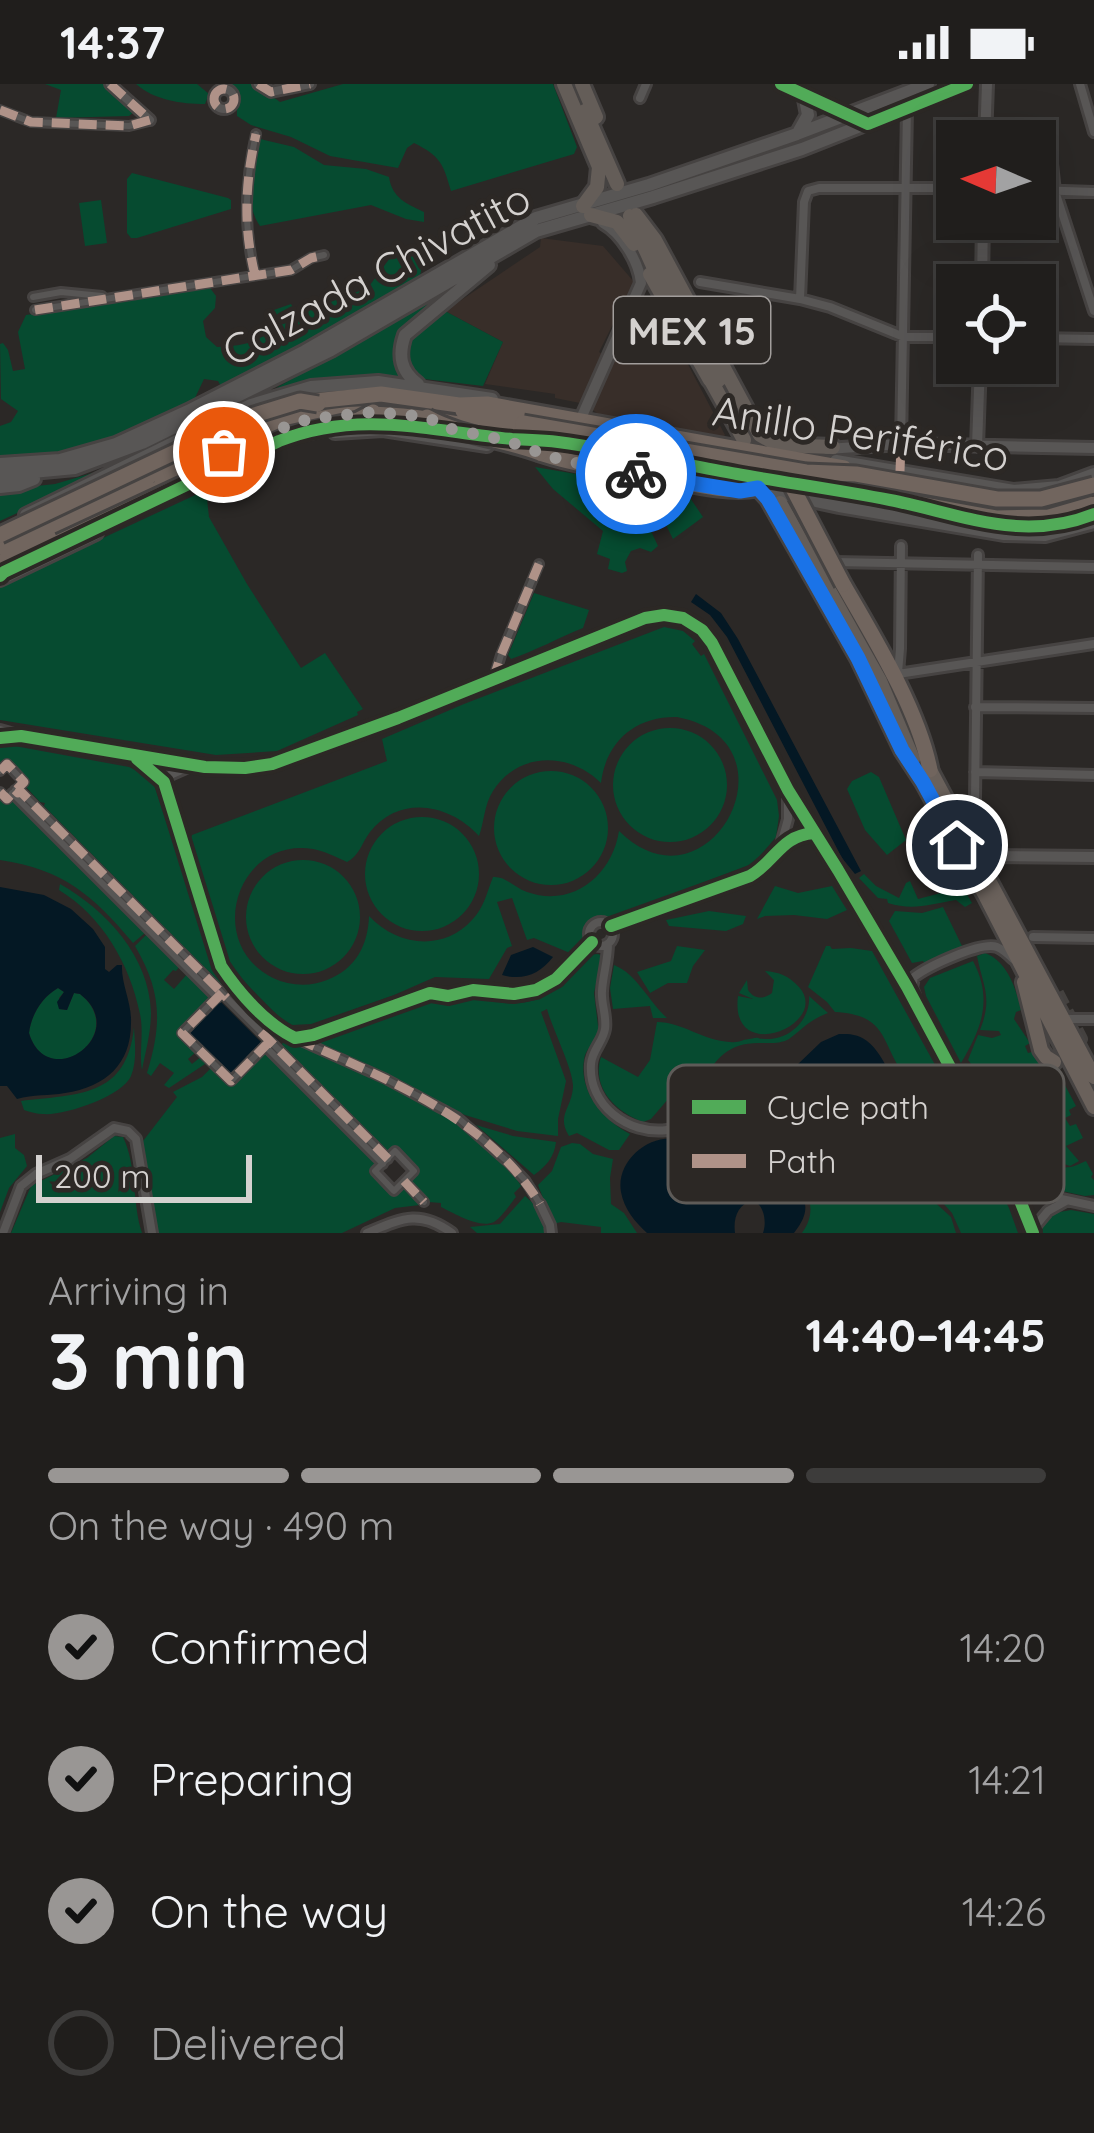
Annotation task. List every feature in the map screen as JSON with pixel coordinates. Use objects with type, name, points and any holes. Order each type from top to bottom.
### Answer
[{"type":"highway","name":"Anillo Periférico","points":[[0,537],[277,410],[358,394],[487,404],[1016,497],[1062,492],[1094,480]]},
{"type":"highway","points":[[0,537],[251,416],[300,400],[319,404],[383,400],[806,472],[856,474],[997,499],[1041,500],[1094,480]]},
{"type":"highway","points":[[460,411],[490,407],[773,460],[784,472],[895,675]]},
{"type":"highway","points":[[541,408],[608,426]]},
{"type":"highway","points":[[0,568],[289,434],[358,420],[373,412]]},
{"type":"highway","points":[[0,568],[265,434],[320,416],[373,412],[427,417],[996,518],[1049,517],[1094,501]]},
{"type":"highway","name":"Anillo Periférico","points":[[0,568],[266,436],[316,419],[359,414],[439,420],[632,448],[1000,512],[1051,511],[1094,501]]},
{"type":"highway","points":[[427,417],[447,428],[504,440],[561,460],[740,491],[758,488],[858,658],[902,750],[929,778],[978,856],[1094,1077]]},
{"type":"highway","points":[[194,446],[214,422]]},
{"type":"highway","points":[[809,500],[811,518],[895,675],[927,755],[929,778],[1094,1107]]},
{"type":"highway","points":[[1008,912],[1024,931],[1058,993]]},
{"type":"highway","points":[[1020,965],[1040,1050],[1054,1062]]},
{"type":"main road","points":[[564,84],[599,167],[597,187],[583,214],[617,222],[629,235],[712,382]]},
{"type":"main road","points":[[578,84],[620,183]]},
{"type":"main road","points":[[651,191],[850,115],[905,88],[928,84]]},
{"type":"main road","points":[[651,191],[868,124],[968,84]]},
{"type":"main road","points":[[796,134],[808,115],[804,94]]},
{"type":"main road","name":"Calzada Chivatito","points":[[0,476],[75,468],[112,456],[332,350],[536,231],[651,191]]},
{"type":"main road","name":"Calzada Chivatito","points":[[0,464],[60,460],[116,444],[305,351],[536,218],[583,214]]},
{"type":"main road","points":[[633,215],[655,240],[760,435],[778,445],[833,448]]},
{"type":"main road","name":"MEX 15","points":[[633,215],[748,441],[712,382],[640,240],[633,215]]},
{"type":"main road","points":[[424,387],[403,368],[405,335],[477,278],[498,253]]},
{"type":"main road","points":[[0,537],[251,405],[311,387],[378,382],[1015,491],[1094,480]]},
{"type":"main road","points":[[56,546],[284,444],[344,430],[403,430],[616,463],[1020,535],[1059,532],[1094,522]]},
{"type":"main road","points":[[0,487],[44,472]]},
{"type":"main road","points":[[785,505],[888,678],[929,778]]},
{"type":"street","points":[[0,110],[32,122],[129,127],[150,120],[110,84]]},
{"type":"street","points":[[258,84],[271,92],[310,84]]},
{"type":"street","points":[[640,98],[646,84]]},
{"type":"street","points":[[781,84],[868,124]]},
{"type":"street","points":[[986,120],[987,84]]},
{"type":"street","points":[[1080,84],[1094,132]]},
{"type":"street","points":[[901,444],[907,109]]},
{"type":"street","points":[[255,275],[245,222],[245,190],[256,134]]},
{"type":"street","points":[[800,299],[808,191],[936,188]]},
{"type":"street","points":[[1056,191],[1094,192]]},
{"type":"street","points":[[1056,194],[1094,311]]},
{"type":"street","points":[[582,416],[641,283],[617,232],[583,214]]},
{"type":"street","points":[[35,310],[291,269],[324,255]]},
{"type":"street","points":[[700,282],[800,299],[904,337],[936,337]]},
{"type":"street","points":[[33,297],[61,292],[112,297]]},
{"type":"street","points":[[1056,338],[1094,339]]},
{"type":"street","points":[[977,446],[979,384]]},
{"type":"street","points":[[794,454],[901,444],[1094,448]]},
{"type":"street","points":[[901,545],[895,675],[1094,644]]},
{"type":"street","points":[[967,837],[975,799],[978,555]]},
{"type":"street","points":[[835,562],[1094,567]]},
{"type":"street","points":[[494,680],[539,564]]},
{"type":"street","points":[[0,734],[192,765],[245,768],[281,762],[645,618],[683,618],[712,644],[788,790],[949,1065]]},
{"type":"street","points":[[975,707],[1094,708]]},
{"type":"street","points":[[132,755],[167,778],[221,966],[235,985],[277,1027],[295,1038],[457,1117],[525,1180],[551,1233]]},
{"type":"street","points":[[0,771],[7,764],[24,782],[7,799],[0,792]]},
{"type":"street","points":[[167,778],[192,765]]},
{"type":"street","points":[[975,772],[1094,776]]},
{"type":"street","points":[[780,849],[788,819],[788,790]]},
{"type":"street","points":[[14,792],[385,1162]]},
{"type":"street","points":[[949,806],[965,810],[975,799]]},
{"type":"street","points":[[608,944],[592,942],[592,925],[599,921],[610,926],[749,876],[791,838],[814,833]]},
{"type":"street","points":[[978,856],[1094,857]]},
{"type":"street","points":[[610,926],[613,934],[602,996],[604,1034],[591,1066],[598,1093],[610,1112],[629,1125],[668,1129]]},
{"type":"street","points":[[1033,937],[1094,938]]},
{"type":"street","points":[[295,1038],[430,993],[536,990],[565,971],[592,942]]},
{"type":"street","points":[[921,1013],[912,988],[914,977],[924,970],[987,946],[997,946],[1020,965]]},
{"type":"street","points":[[219,995],[182,1033],[230,1081],[267,1044]]},
{"type":"street","points":[[1064,1019],[1094,1019]]},
{"type":"street","points":[[3,1233],[26,1180],[70,1160],[114,1128],[136,1139],[152,1233]]},
{"type":"street","points":[[395,1151],[414,1171],[394,1190],[375,1171],[385,1162],[395,1151]]},
{"type":"street","points":[[404,1181],[424,1202]]},
{"type":"street","points":[[1064,1199],[1092,1204]]},
{"type":"street","points":[[1064,1202],[1068,1200]]},
{"type":"street","points":[[1021,1203],[1032,1232]]},
{"type":"street","points":[[1032,1232],[1048,1210],[1062,1203]]},
{"type":"street","points":[[375,1231],[402,1219],[421,1218],[452,1233]]},
{"type":"shaded area","points":[[541,238],[603,246],[635,283],[626,315],[619,312],[599,352],[605,356],[580,403],[555,398],[555,394],[485,384],[503,342],[445,311],[540,247]]},
{"type":"shaded area","points":[[643,299],[658,307],[723,438],[601,416],[590,408]]},
{"type":"green space","points":[[45,84],[104,84],[134,112],[129,116],[56,118],[61,90]]},
{"type":"green space","points":[[136,84],[197,84],[209,94],[205,104],[177,102]]},
{"type":"green space","points":[[227,84],[255,84],[280,102],[343,84],[553,84],[577,147],[574,154],[451,191],[439,161],[414,143],[398,168],[330,156],[237,116],[237,94]]},
{"type":"green space","points":[[260,139],[294,147],[324,165],[366,169],[389,177],[397,195],[424,212],[424,222],[371,205],[260,226],[251,195]]},
{"type":"green space","points":[[132,173],[228,198],[231,209],[131,238],[127,233],[127,179]]},
{"type":"green space","points":[[101,200],[107,243],[85,246],[79,203]]},
{"type":"green space","points":[[425,252],[420,276],[372,310],[222,388],[218,381],[204,379],[194,400],[123,437],[64,456],[0,456],[0,426],[11,422],[18,411],[1,399],[0,344],[8,350],[13,371],[25,369],[18,332],[26,315],[210,288],[216,296],[215,308],[203,321],[206,337],[217,347],[235,346],[257,339],[278,324],[271,311],[291,304],[297,315],[362,290],[390,258]]},
{"type":"green space","points":[[457,285],[404,333],[398,361],[401,380],[318,379],[276,388]]},
{"type":"green space","points":[[445,311],[503,342],[483,386],[416,378],[408,346],[418,331]]},
{"type":"green space","points":[[535,467],[684,489],[703,517],[673,539],[664,521],[650,529],[658,546],[651,552],[631,551],[625,562],[627,571],[622,573],[608,569],[610,559],[597,554],[603,531],[553,489]]},
{"type":"green space","points":[[99,475],[0,521],[0,490],[55,484]]},
{"type":"green space","points":[[206,490],[209,517],[301,668],[325,653],[363,709],[358,715],[277,751],[216,755],[0,720],[0,586]]},
{"type":"green space","points":[[534,593],[589,610],[583,628],[511,659],[508,655]]},
{"type":"green space","points":[[664,627],[683,631],[704,654],[777,800],[776,837],[754,863],[607,919],[594,919],[586,924],[575,952],[534,938],[527,940],[512,898],[497,902],[512,946],[489,979],[435,977],[311,1024],[292,1025],[281,1019],[233,970],[221,948],[189,845],[192,835],[387,761],[382,739]],"holes":[[[677,717],[715,732],[734,757],[738,787],[729,816],[710,840],[684,854],[653,853],[619,831],[608,862],[574,892],[544,896],[493,877],[472,920],[434,941],[406,939],[369,916],[363,946],[353,963],[314,984],[273,978],[252,962],[239,942],[238,896],[248,876],[265,859],[286,850],[313,849],[347,862],[382,820],[410,808],[440,811],[479,836],[490,796],[516,769],[545,760],[560,761],[601,783],[616,743],[636,726]]]},
{"type":"green space","points":[[670,728],[692,732],[710,745],[723,763],[727,785],[723,807],[710,825],[692,838],[670,842],[648,838],[630,825],[617,807],[613,785],[617,763],[630,745],[648,732]]},
{"type":"green space","points":[[0,747],[129,767],[153,782],[211,958],[233,996],[40,802],[7,760],[0,767]]},
{"type":"green space","points":[[551,771],[573,775],[591,788],[604,806],[608,828],[604,850],[591,868],[573,881],[551,885],[529,881],[511,868],[498,850],[494,828],[498,806],[511,788],[529,775]]},
{"type":"green space","points":[[871,772],[879,777],[906,840],[887,855],[865,830],[847,789],[852,781]]},
{"type":"green space","points":[[0,796],[8,802],[12,797],[146,932],[133,943],[76,887],[42,870],[0,860]]},
{"type":"green space","points":[[422,817],[444,821],[462,834],[475,852],[479,874],[475,896],[462,914],[444,927],[422,931],[400,927],[382,914],[369,896],[365,874],[369,852],[382,834],[400,821]]},
{"type":"green space","points":[[303,860],[325,864],[343,877],[356,895],[360,917],[356,939],[343,957],[325,970],[303,974],[281,970],[263,957],[250,939],[246,917],[250,895],[263,877],[281,864]]},
{"type":"green space","points":[[864,874],[899,898],[910,881],[918,899],[960,888],[972,903],[965,907],[956,900],[914,907],[888,903],[859,878]]},
{"type":"green space","points":[[60,884],[108,921],[142,972],[151,1012],[142,1070],[141,1021],[129,977],[101,927],[59,890]]},
{"type":"green space","points":[[775,886],[798,893],[832,886],[847,910],[827,919],[794,915],[757,919]]},
{"type":"green space","points":[[943,907],[962,946],[967,944],[969,949],[926,965],[912,963],[889,921],[895,911],[922,913]]},
{"type":"green space","points":[[709,911],[746,916],[743,924],[726,931],[669,926],[666,920]]},
{"type":"green space","points":[[148,933],[180,966],[164,980],[174,989],[188,973],[212,998],[179,1032],[197,1051],[188,1059],[192,1064],[202,1056],[208,1062],[169,1088],[164,1085],[174,1073],[160,1063],[151,1076],[147,1073],[157,1008],[135,946]]},
{"type":"green space","points":[[677,946],[705,950],[687,983],[668,983],[650,993],[637,972],[671,961]]},
{"type":"green space","points":[[826,946],[872,951],[935,1065],[899,1065],[874,1024],[835,1012],[808,987]]},
{"type":"green space","points":[[985,953],[1005,969],[1021,1010],[1014,1019],[1030,1043],[1025,1046],[1028,1053],[1035,1051],[1041,1065],[972,1065],[968,1060],[978,1035],[1001,1035],[980,1030],[986,1000],[977,956]]},
{"type":"green space","points":[[587,955],[602,956],[594,993],[599,1034],[586,1053],[583,1072],[595,1104],[630,1134],[619,1150],[609,1150],[577,1133],[569,1136],[565,1129],[572,1080],[547,1009],[541,1012],[566,1081],[558,1136],[517,1131],[465,1115],[313,1043],[437,998],[471,995],[505,1003],[530,1001],[563,984]]},
{"type":"green space","points":[[973,961],[984,1001],[975,1038],[961,1063],[924,987],[930,978]]},
{"type":"green space","points":[[614,965],[667,1018],[653,1018],[650,1006],[613,1009]]},
{"type":"green space","points":[[765,971],[791,980],[805,1001],[792,1025],[762,1034],[748,1030],[739,1018],[738,996],[753,999],[739,993],[747,980],[748,990],[756,997],[772,993],[774,980]]},
{"type":"green space","points":[[58,988],[64,992],[59,1009],[67,1010],[74,993],[80,994],[93,1010],[96,1026],[80,1052],[66,1058],[38,1051],[29,1033],[38,1007]]},
{"type":"green space","points":[[809,996],[828,1013],[786,1041],[750,1043],[732,1049],[714,1065],[668,1065],[668,1099],[651,1119],[643,1122],[624,1112],[603,1089],[601,1057],[638,1077],[650,1060],[657,1022],[720,1041],[768,1039],[792,1031]]},
{"type":"green space","points":[[134,1027],[133,1070],[117,1091],[64,1112],[24,1110],[21,1101],[80,1093],[110,1080],[121,1068]]},
{"type":"green space","points":[[273,1027],[448,1114],[502,1159],[521,1186],[516,1197],[488,1224],[429,1202],[410,1181],[420,1170],[396,1146],[389,1152],[269,1032]]},
{"type":"green space","points":[[265,1051],[377,1164],[369,1173],[393,1196],[405,1186],[420,1205],[395,1208],[342,1233],[158,1233],[143,1141],[177,1097],[173,1092],[213,1066],[231,1084]]},
{"type":"green space","points":[[1064,1083],[1076,1106],[1065,1118],[1070,1126],[1076,1124],[1083,1138],[1066,1146],[1079,1161],[1064,1164]]},
{"type":"green space","points":[[476,1125],[556,1142],[553,1153],[534,1175]]},
{"type":"green space","points":[[15,1134],[15,1148],[24,1155],[27,1166],[9,1188],[0,1212],[0,1138]]},
{"type":"green space","points":[[114,1136],[123,1137],[127,1148],[142,1233],[11,1233],[31,1186],[87,1158]]},
{"type":"green space","points":[[572,1143],[613,1159],[611,1204],[624,1213],[637,1233],[601,1233],[601,1227],[553,1224],[538,1185],[552,1171],[561,1147]]},
{"type":"green space","points":[[1086,1161],[1093,1174],[1094,1195],[1064,1191],[1064,1167]]},
{"type":"green space","points":[[525,1196],[535,1205],[546,1233],[477,1233],[470,1227],[500,1224]]},
{"type":"green space","points":[[809,1203],[936,1203],[951,1217],[956,1233],[802,1233]]},
{"type":"green space","points":[[943,1203],[1006,1203],[1018,1233],[961,1233]]},
{"type":"green space","points":[[1054,1213],[1094,1214],[1094,1233],[1042,1233]]},
{"type":"water","points":[[696,594],[721,613],[738,639],[861,871],[855,874],[842,858],[727,637],[710,615],[691,602]]},
{"type":"water","points":[[0,887],[44,895],[71,909],[93,929],[105,947],[105,969],[109,972],[122,965],[131,1023],[121,1062],[93,1085],[17,1099],[7,1086],[0,1086]],"holes":[[[58,988],[64,992],[57,1002],[59,1009],[67,1010],[74,993],[80,994],[93,1010],[96,1026],[81,1051],[52,1058],[38,1050],[30,1026],[47,996]]]},
{"type":"water","points":[[533,947],[553,957],[530,975],[502,975],[511,955]]},
{"type":"water","points":[[219,1000],[262,1043],[230,1076],[187,1033]]},
{"type":"water","points":[[839,1034],[867,1041],[886,1065],[797,1065],[821,1042]]},
{"type":"water","points":[[668,1139],[668,1203],[748,1203],[738,1212],[735,1233],[647,1233],[631,1215],[621,1192],[624,1168],[640,1149]]},
{"type":"water","points":[[756,1203],[804,1203],[804,1216],[794,1233],[763,1233]]},
{"type":"tunnel","points":[[1057,993],[1081,1039],[1075,1053]]},
{"type":"marked path","points":[[110,84],[150,120]]},
{"type":"marked path","points":[[258,84],[271,92],[310,84]]},
{"type":"marked path","points":[[224,89],[234,99],[224,109],[214,99],[224,89]]},
{"type":"marked path","points":[[0,110],[31,122],[129,126],[150,120]]},
{"type":"marked path","points":[[255,275],[247,204],[256,134]]},
{"type":"marked path","points":[[35,310],[291,270],[324,255]]},
{"type":"marked path","points":[[900,471],[901,444]]},
{"type":"marked path","points":[[493,680],[539,564]]},
{"type":"marked path","points":[[0,771],[7,764],[24,782],[7,799],[0,792]]},
{"type":"marked path","points":[[15,790],[227,998]]},
{"type":"marked path","points":[[222,993],[182,1033],[231,1081],[270,1041]]},
{"type":"marked path","points":[[261,1032],[388,1159]]},
{"type":"marked path","points":[[298,1039],[399,1086],[463,1124],[518,1173],[540,1204]]},
{"type":"marked path","points":[[404,1181],[424,1202]]},
{"type":"cycle path","points":[[781,84],[868,124],[967,84]]},
{"type":"cycle path","points":[[0,576],[279,441],[309,431],[366,424],[580,445],[890,500],[992,523],[1042,526],[1094,514]]},
{"type":"cycle path","points":[[0,738],[21,736],[205,767],[272,764],[645,618],[683,618],[712,643],[788,790],[949,1065]]},
{"type":"cycle path","points":[[137,759],[164,782],[221,966],[254,1007],[295,1038],[430,993],[536,990],[556,979],[592,942]]},
{"type":"cycle path","points":[[611,926],[750,876],[793,839],[814,833]]},
{"type":"cycle path","points":[[1021,1203],[1033,1233]]},
{"type":"way so far","points":[[224,452],[309,419],[373,412],[427,417],[447,428],[504,440],[561,460],[636,474]]},
{"type":"route","points":[[636,474],[740,491],[758,488],[768,499],[957,845]]}]
